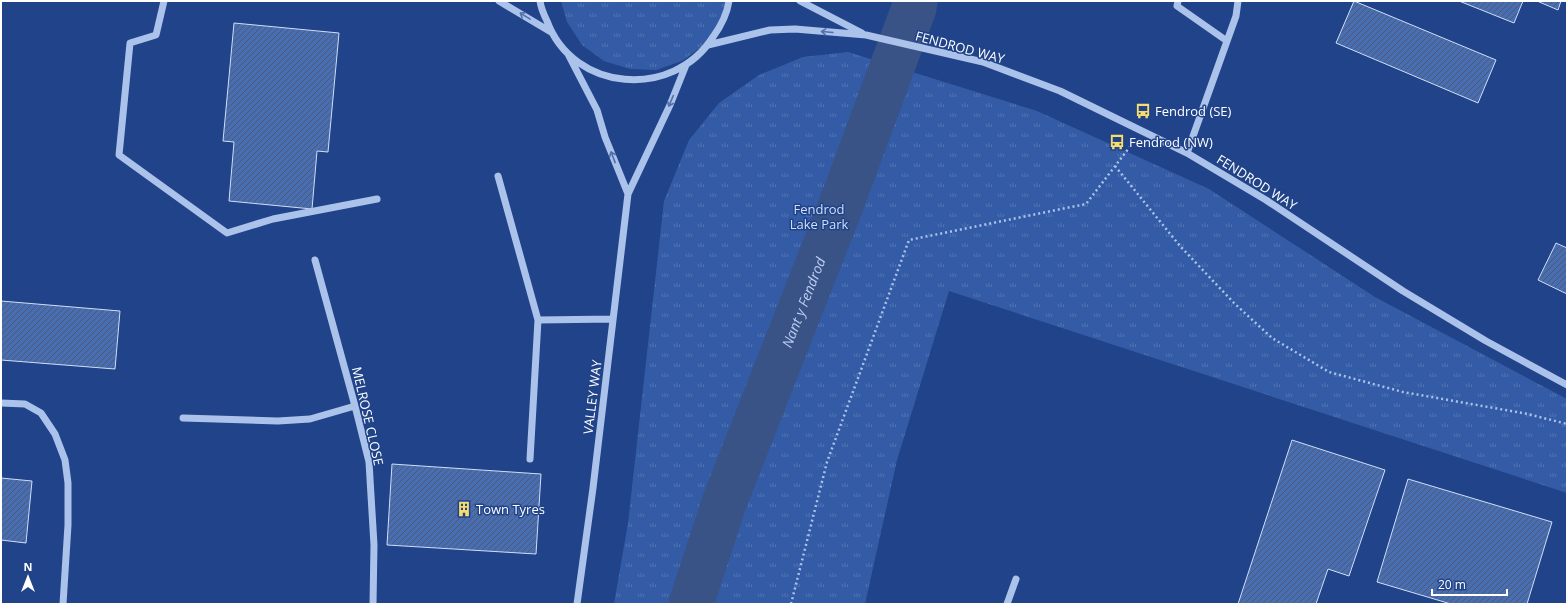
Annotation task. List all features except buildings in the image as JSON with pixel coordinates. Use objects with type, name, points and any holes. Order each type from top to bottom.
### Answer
[{"type":"street","points":[[164,1],[156,35],[130,43],[119,155],[227,233],[273,219],[376,199]]},
{"type":"street","points":[[500,1],[551,32]]},
{"type":"street","points":[[540,1],[551,32],[567,53],[581,64],[598,73],[615,78],[634,80],[652,78],[670,73],[686,65],[698,56],[708,45],[721,26],[729,1]]},
{"type":"street","name":"FENDROD WAY","points":[[800,1],[866,35]]},
{"type":"street","points":[[1178,1],[1177,6],[1227,41]]},
{"type":"street","points":[[1187,153],[1236,16],[1238,1]]},
{"type":"street","name":"FENDROD WAY","points":[[708,45],[770,30],[795,29],[866,35],[983,62],[1060,91],[1187,153],[1266,200],[1403,291],[1467,330],[1567,385]]},
{"type":"street","name":"VALLEY WAY","points":[[567,53],[597,110],[605,137],[628,194]]},
{"type":"street","name":"VALLEY WAY","points":[[577,604],[594,480],[628,194],[670,105],[686,65]]},
{"type":"street","points":[[498,176],[538,320],[530,459]]},
{"type":"street","name":"MELROSE CLOSE","points":[[315,260],[369,462],[374,545],[373,604]]},
{"type":"street","points":[[538,320],[613,319]]},
{"type":"street","points":[[1,403],[25,404],[41,413],[55,434],[65,460],[68,483],[68,525],[64,604]]},
{"type":"street","points":[[183,418],[278,421],[310,419],[355,406]]},
{"type":"street","points":[[1007,604],[1016,578]]},
{"type":"path","points":[[791,604],[827,462],[909,240],[1086,204],[1143,131]]},
{"type":"path","points":[[1115,166],[1180,246],[1234,304],[1272,338],[1329,372],[1403,392],[1528,414],[1567,424]]},
{"type":"green space","points":[[561,1],[726,1],[719,24],[704,45],[682,61],[656,70],[630,69],[604,61],[582,45],[567,22]]},
{"type":"green space","name":"Fendrod Lake Park","points":[[848,52],[1037,111],[1209,189],[1375,297],[1567,399],[1567,493],[949,291],[897,460],[865,604],[614,604],[628,523],[664,201],[689,140],[719,103],[759,75],[803,57]]},
{"type":"waterway","name":"Nant y Fendrod","points":[[691,604],[724,503],[841,205],[914,8],[915,1]]},
{"type":"place","name":"Fendrod (SE)","points":[[1143,111]]},
{"type":"place","name":"Fendrod (NW)","points":[[1117,142]]},
{"type":"place","name":"Town Tyres","points":[[464,509]]}]
